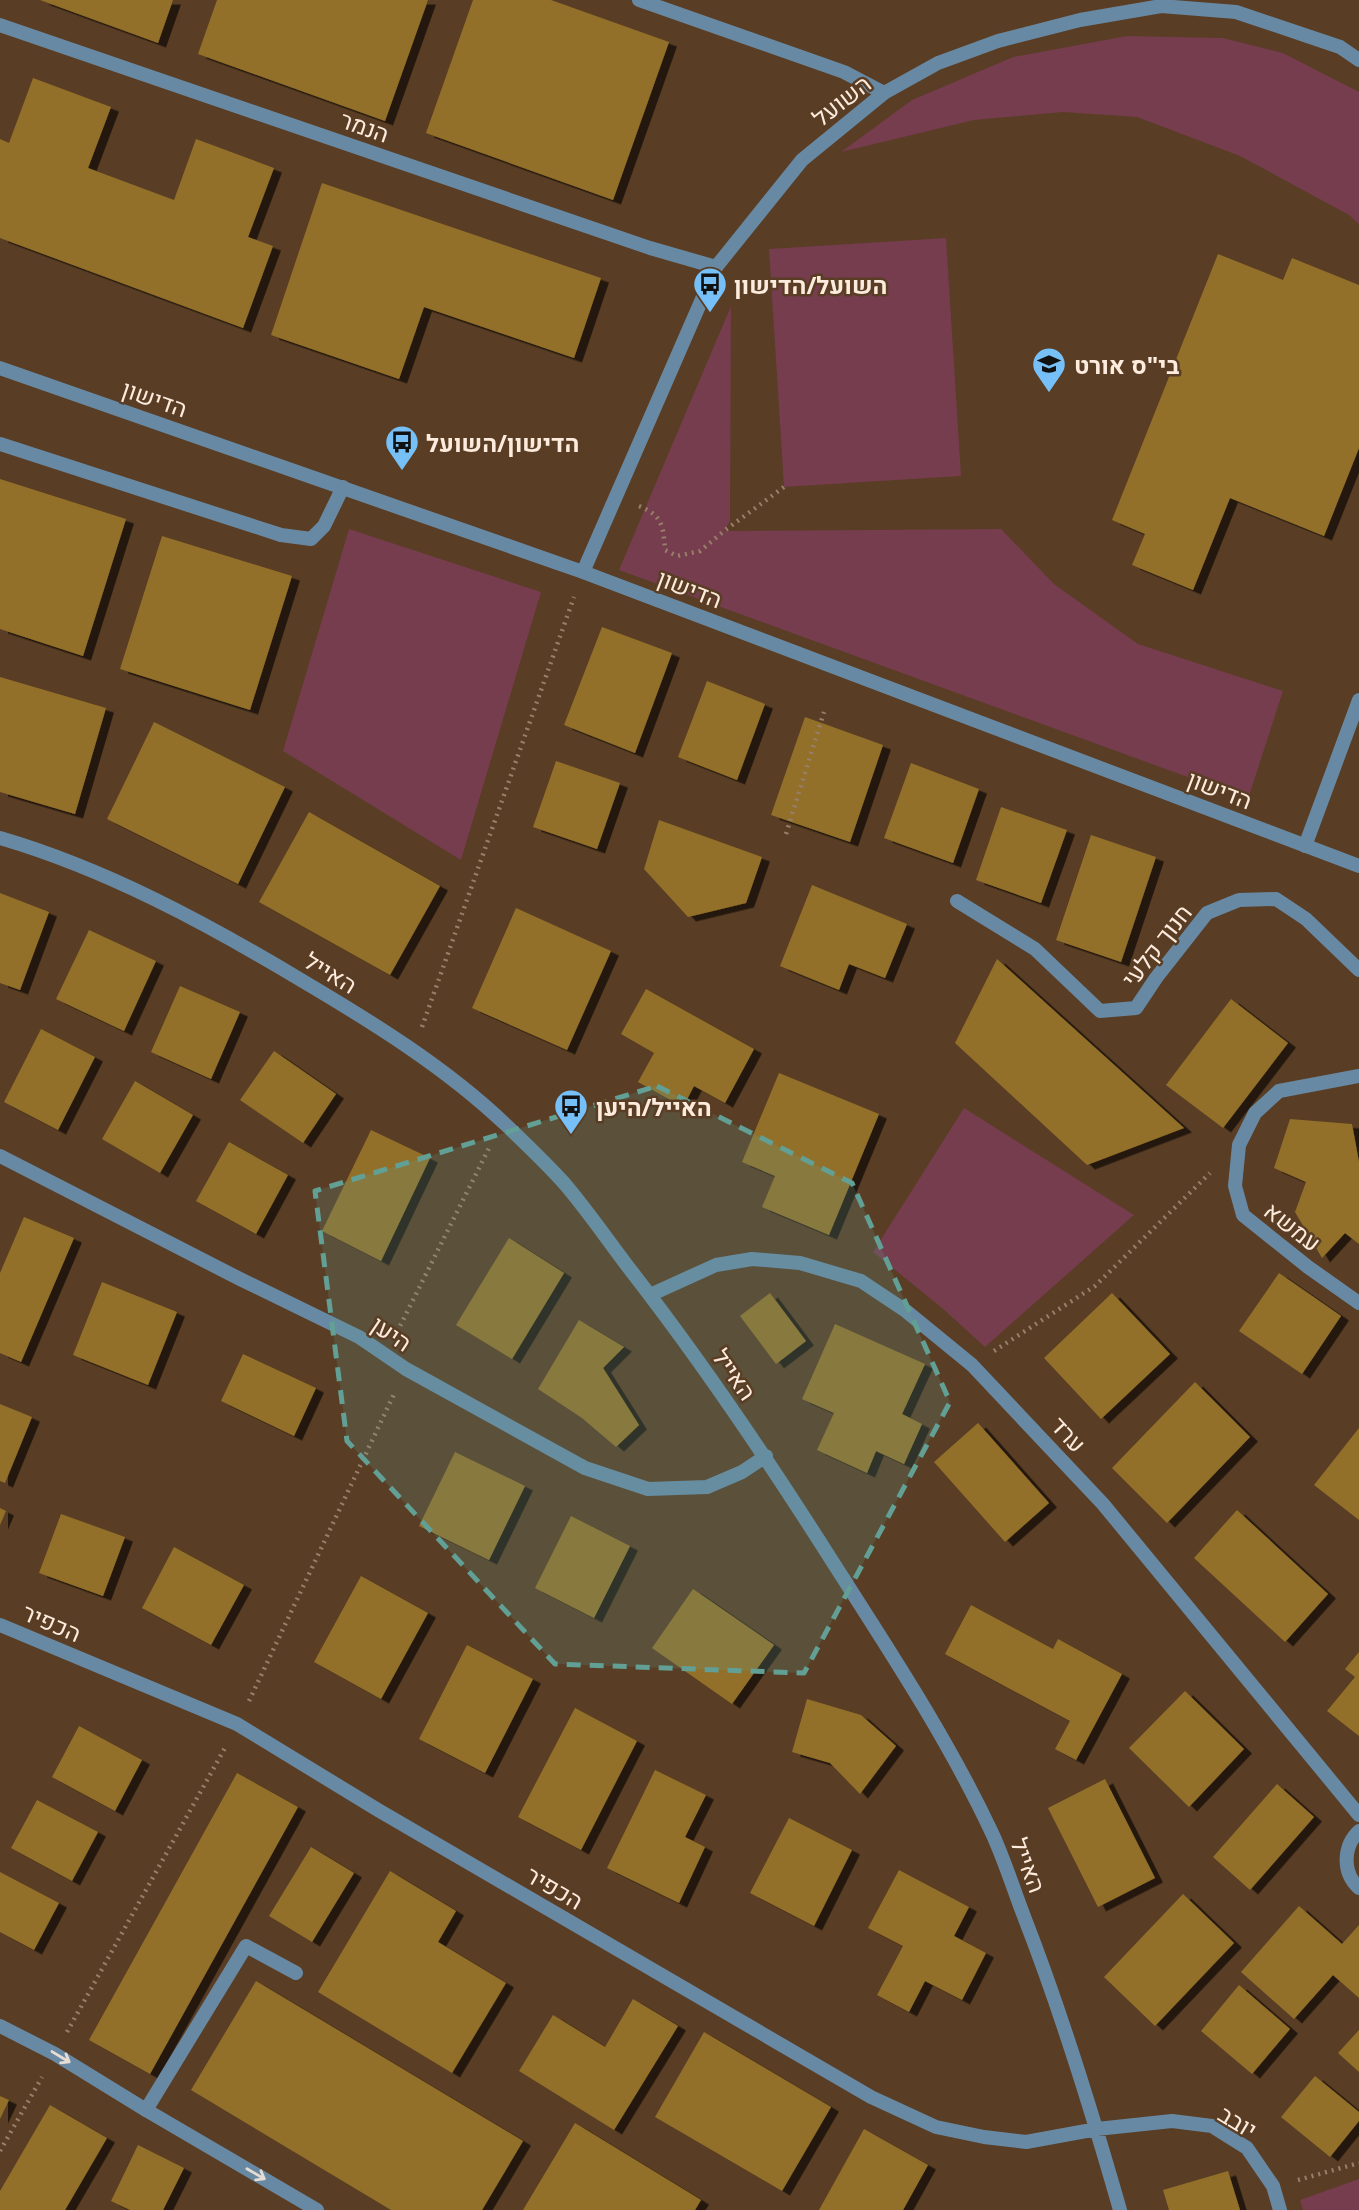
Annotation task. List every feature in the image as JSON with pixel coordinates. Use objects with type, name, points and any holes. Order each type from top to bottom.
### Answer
[{"type":"street","points":[[639,0],[844,72],[884,93]]},
{"type":"street","name":"השועל","points":[[583,572],[716,267],[802,160],[884,93],[938,63],[998,41],[1080,20],[1161,6],[1236,12],[1340,47],[1359,60]]},
{"type":"street","name":"הנמר","points":[[0,26],[650,248],[716,267]]},
{"type":"street","name":"הדישון","points":[[0,368],[583,572],[1359,866]]},
{"type":"street","points":[[0,444],[281,535],[311,539],[324,526],[343,488]]},
{"type":"street","points":[[1306,846],[1359,700]]},
{"type":"street","name":"האייל","points":[[0,838],[36,848],[150,898],[349,1008],[463,1087],[503,1122],[563,1182],[650,1295],[766,1456],[918,1696],[992,1834],[1040,1959],[1097,2129],[1120,2210]]},
{"type":"street","name":"חנוך קלעי","points":[[957,901],[1035,948],[1100,1011],[1136,1008],[1156,978],[1207,914],[1239,900],[1276,899],[1306,919],[1359,970]]},
{"type":"street","name":"עמשא","points":[[1359,1076],[1279,1091],[1255,1113],[1239,1145],[1235,1186],[1242,1215],[1359,1303]]},
{"type":"street","name":"היען","points":[[0,1156],[359,1337],[405,1369],[585,1468],[648,1489],[707,1487],[742,1472],[766,1456]]},
{"type":"street","name":"ערד","points":[[650,1295],[716,1265],[752,1259],[800,1264],[861,1281],[906,1311],[972,1365],[1103,1504],[1359,1815]]},
{"type":"street","name":"הכפיר","points":[[0,1625],[237,1724],[378,1811],[871,2097],[936,2127],[1026,2142],[1097,2129]]},
{"type":"street","points":[[1359,1831],[1349,1847],[1346,1862],[1354,1883],[1359,1888]]},
{"type":"street","points":[[146,2110],[246,1946],[296,1973]]},
{"type":"street","points":[[0,2026],[55,2054],[317,2210]]},
{"type":"street","name":"יובב","points":[[1097,2129],[1171,2121],[1212,2126],[1247,2148],[1273,2186],[1280,2210]]},
{"type":"path","points":[[615,496],[653,512],[663,526],[665,550],[677,556],[700,551],[784,487]]},
{"type":"path","points":[[414,1051],[583,572]]},
{"type":"path","points":[[786,834],[824,712]]},
{"type":"path","points":[[385,1355],[503,1122]]},
{"type":"path","points":[[972,1365],[1095,1286],[1239,1145]]},
{"type":"path","points":[[0,2151],[237,1724],[405,1369]]},
{"type":"path","points":[[1273,2186],[1359,2163]]},
{"type":"highlighted area","points":[[657,1086],[852,1183],[950,1402],[804,1673],[555,1664],[347,1441],[315,1191]]},
{"type":"shaded area","points":[[1127,36],[1223,38],[1283,53],[1359,92],[1359,224],[1349,215],[1240,156],[1137,117],[1063,112],[974,120],[841,152],[912,100],[1013,57]]},
{"type":"shaded area","points":[[946,238],[961,476],[784,487],[769,249]]},
{"type":"shaded area","points":[[731,306],[730,521],[724,531],[1001,529],[1054,584],[1138,644],[1283,691],[1248,799],[619,570]]},
{"type":"shaded area","points":[[349,529],[541,592],[461,860],[283,751]]},
{"type":"shaded area","points":[[964,1108],[1134,1215],[985,1347],[873,1252]]},
{"type":"shaded area","points":[[1359,2179],[1359,2210],[1303,2210],[1300,2200]]},
{"type":"building","points":[[40,0],[173,0],[158,43]]},
{"type":"building","points":[[217,0],[428,0],[385,121],[198,54]]},
{"type":"building","points":[[473,0],[551,0],[669,42],[613,200],[426,133]]},
{"type":"building","points":[[33,78],[111,107],[88,168],[174,200],[196,139],[274,168],[248,237],[273,246],[243,328],[0,238],[0,139],[9,143]]},
{"type":"building","points":[[322,183],[601,278],[574,358],[424,307],[399,379],[271,335]]},
{"type":"building","points":[[1218,254],[1283,280],[1292,258],[1359,285],[1359,448],[1324,536],[1230,498],[1193,590],[1132,565],[1145,534],[1112,520]]},
{"type":"building","points":[[0,479],[126,519],[83,656],[0,629]]},
{"type":"building","points":[[162,536],[292,576],[250,710],[120,669]]},
{"type":"building","points":[[602,627],[672,653],[635,753],[564,725]]},
{"type":"building","points":[[0,677],[106,708],[75,814],[0,792]]},
{"type":"building","points":[[707,681],[765,704],[737,780],[678,757]]},
{"type":"building","points":[[805,717],[883,745],[850,842],[771,815]]},
{"type":"building","points":[[154,722],[285,787],[238,884],[107,819]]},
{"type":"building","points":[[556,761],[620,783],[597,849],[533,827]]},
{"type":"building","points":[[911,763],[979,789],[953,863],[884,838]]},
{"type":"building","points":[[1001,807],[1067,830],[1041,903],[976,880]]},
{"type":"building","points":[[309,812],[440,886],[390,975],[259,902]]},
{"type":"building","points":[[659,820],[762,857],[746,903],[688,917],[644,869]]},
{"type":"building","points":[[1091,835],[1156,857],[1121,962],[1056,940]]},
{"type":"building","points":[[812,885],[907,924],[885,978],[849,964],[839,990],[780,966]]},
{"type":"building","points":[[0,893],[49,912],[20,990],[0,983]]},
{"type":"building","points":[[516,908],[611,951],[567,1050],[472,1008]]},
{"type":"building","points":[[89,930],[156,961],[124,1031],[56,999]]},
{"type":"building","points":[[997,959],[1184,1128],[1087,1165],[955,1043]]},
{"type":"building","points":[[180,986],[240,1012],[211,1079],[151,1052]]},
{"type":"building","points":[[646,989],[754,1049],[725,1103],[694,1086],[683,1107],[638,1082],[654,1053],[621,1034]]},
{"type":"building","points":[[1231,999],[1288,1043],[1223,1128],[1166,1085]]},
{"type":"building","points":[[41,1029],[95,1057],[58,1130],[4,1102]]},
{"type":"building","points":[[274,1051],[336,1094],[303,1143],[240,1100]]},
{"type":"building","points":[[779,1073],[879,1114],[829,1235],[762,1207],[775,1176],[742,1162]]},
{"type":"building","points":[[135,1081],[193,1115],[160,1173],[102,1139]]},
{"type":"building","points":[[1290,1119],[1352,1124],[1359,1162],[1359,1244],[1345,1233],[1322,1258],[1295,1212],[1306,1182],[1274,1168]]},
{"type":"building","points":[[371,1130],[430,1158],[381,1261],[322,1231]]},
{"type":"building","points":[[229,1142],[288,1175],[256,1234],[196,1201]]},
{"type":"building","points":[[24,1217],[74,1238],[21,1362],[0,1353],[0,1273]]},
{"type":"building","points":[[509,1238],[564,1273],[512,1359],[456,1325]]},
{"type":"building","points":[[1279,1273],[1341,1316],[1302,1374],[1239,1331]]},
{"type":"building","points":[[102,1282],[177,1312],[148,1385],[73,1355]]},
{"type":"building","points":[[770,1293],[806,1341],[776,1364],[740,1316]]},
{"type":"building","points":[[1112,1293],[1170,1354],[1101,1419],[1044,1358]]},
{"type":"building","points":[[579,1320],[624,1347],[603,1368],[639,1425],[616,1447],[582,1418],[538,1389]]},
{"type":"building","points":[[835,1324],[925,1364],[902,1414],[922,1424],[904,1464],[876,1451],[867,1473],[817,1450],[834,1413],[802,1399]]},
{"type":"building","points":[[243,1354],[316,1388],[294,1436],[221,1401]]},
{"type":"building","points":[[1195,1382],[1250,1437],[1167,1523],[1112,1468]]},
{"type":"building","points":[[0,1404],[32,1417],[5,1483],[0,1481]]},
{"type":"building","points":[[978,1423],[1049,1503],[1005,1542],[934,1462]]},
{"type":"building","points":[[1359,1428],[1359,1520],[1314,1485]]},
{"type":"building","points":[[455,1452],[525,1486],[489,1560],[419,1526]]},
{"type":"building","points":[[0,1508],[6,1511],[0,1525]]},
{"type":"building","points":[[1237,1510],[1328,1594],[1285,1642],[1194,1558]]},
{"type":"building","points":[[61,1514],[125,1537],[103,1596],[39,1573]]},
{"type":"building","points":[[571,1516],[630,1546],[594,1618],[535,1588]]},
{"type":"building","points":[[174,1547],[244,1585],[211,1645],[142,1608]]},
{"type":"building","points":[[361,1576],[428,1613],[381,1699],[314,1662]]},
{"type":"building","points":[[693,1589],[774,1645],[732,1704],[652,1648]]},
{"type":"building","points":[[971,1605],[1053,1649],[1058,1639],[1122,1674],[1076,1760],[1055,1749],[1070,1721],[945,1654]]},
{"type":"building","points":[[467,1645],[533,1679],[485,1773],[419,1739]]},
{"type":"building","points":[[1359,1652],[1359,1736],[1327,1711],[1355,1677],[1345,1669]]},
{"type":"building","points":[[1185,1691],[1244,1749],[1189,1807],[1129,1748]]},
{"type":"building","points":[[807,1699],[861,1715],[896,1746],[860,1794],[830,1763],[792,1752]]},
{"type":"building","points":[[575,1708],[637,1741],[581,1850],[518,1817]]},
{"type":"building","points":[[79,1726],[142,1760],[115,1811],[52,1777]]},
{"type":"building","points":[[655,1770],[706,1795],[685,1837],[705,1847],[679,1903],[607,1868]]},
{"type":"building","points":[[237,1773],[298,1807],[150,2074],[89,2040]]},
{"type":"building","points":[[1105,1779],[1155,1878],[1098,1907],[1048,1808]]},
{"type":"building","points":[[1277,1784],[1314,1817],[1250,1890],[1213,1857]]},
{"type":"building","points":[[37,1800],[98,1832],[72,1881],[11,1848]]},
{"type":"building","points":[[789,1818],[852,1850],[814,1926],[750,1893]]},
{"type":"building","points":[[311,1847],[354,1873],[312,1942],[269,1916]]},
{"type":"building","points":[[899,1870],[969,1907],[954,1936],[986,1953],[962,2000],[925,1981],[909,2012],[877,1995],[903,1946],[868,1928]]},
{"type":"building","points":[[390,1871],[456,1911],[438,1942],[506,1983],[452,2073],[318,1992]]},
{"type":"building","points":[[0,1872],[59,1903],[34,1950],[0,1932]]},
{"type":"building","points":[[1183,1894],[1234,1943],[1155,2026],[1104,1977]]},
{"type":"building","points":[[1299,1906],[1342,1944],[1359,1925],[1359,1998],[1333,1975],[1294,2019],[1241,1972]]},
{"type":"building","points":[[256,1981],[523,2141],[482,2210],[391,2210],[191,2090]]},
{"type":"building","points":[[1239,1985],[1290,2029],[1252,2074],[1201,2031]]},
{"type":"building","points":[[633,1999],[678,2026],[614,2130],[519,2071],[553,2015],[605,2047]]},
{"type":"building","points":[[1359,2030],[1359,2072],[1338,2053]]},
{"type":"building","points":[[704,2032],[831,2107],[782,2191],[655,2117]]},
{"type":"building","points":[[1315,2076],[1359,2112],[1359,2121],[1330,2157],[1281,2117]]},
{"type":"building","points":[[0,2096],[9,2100],[0,2119]]},
{"type":"building","points":[[50,2105],[107,2138],[65,2210],[0,2210],[0,2191]]},
{"type":"building","points":[[575,2123],[701,2200],[695,2210],[523,2210]]},
{"type":"building","points":[[864,2129],[928,2165],[903,2210],[819,2210]]},
{"type":"building","points":[[138,2145],[184,2168],[163,2210],[130,2210],[111,2201]]},
{"type":"building","points":[[1228,2171],[1240,2210],[1169,2210],[1163,2190]]},
{"type":"place","name":"השועל/הדישון","points":[[710,314]]},
{"type":"place","name":"בי\"ס אורט","points":[[1049,394]]},
{"type":"place","name":"הדישון/השועל","points":[[402,472]]},
{"type":"place","name":"האייל/היען","points":[[571,1136]]}]
